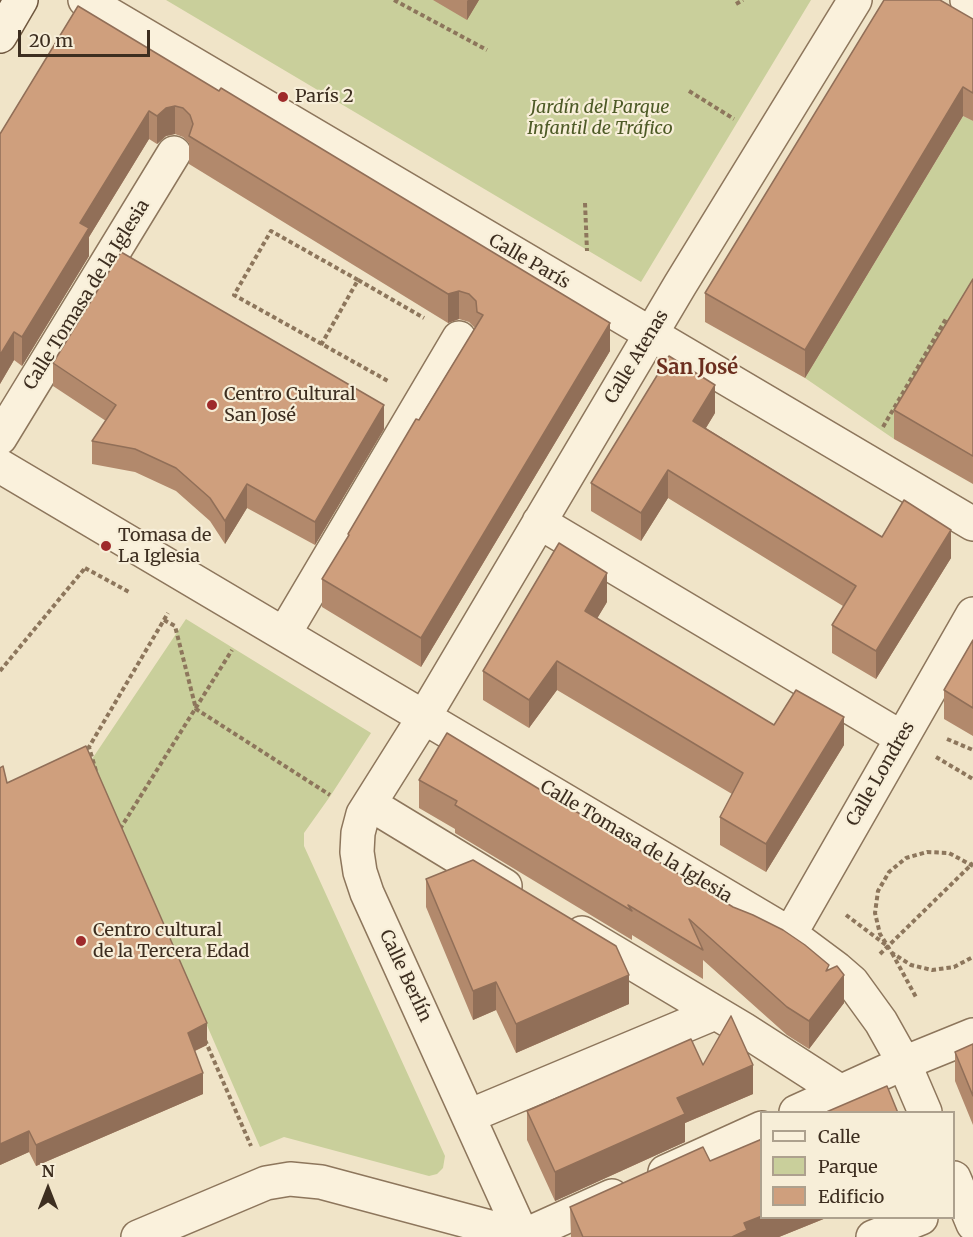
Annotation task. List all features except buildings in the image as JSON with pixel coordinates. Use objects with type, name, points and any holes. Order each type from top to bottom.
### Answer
[{"type":"street","points":[[0,36],[21,0]]},
{"type":"street","name":"Calle París","points":[[86,0],[973,524]]},
{"type":"street","name":"Calle Atenas","points":[[424,717],[651,334],[855,0]]},
{"type":"street","points":[[968,0],[973,3]]},
{"type":"street","name":"Calle Tomasa de la Iglesia","points":[[0,438],[174,153]]},
{"type":"street","points":[[284,634],[459,338]]},
{"type":"street","name":"Calle Tomasa de la Iglesia","points":[[0,466],[790,934],[852,982],[881,1022],[904,1063],[924,1111]]},
{"type":"street","points":[[539,522],[915,745]]},
{"type":"street","name":"Calle Londres","points":[[790,934],[915,745],[973,614]]},
{"type":"street","name":"Calle Berlín","points":[[424,717],[363,814],[358,833],[357,852],[360,872],[367,893],[523,1237]]},
{"type":"street","points":[[370,804],[743,1029],[841,1092]]},
{"type":"street","points":[[469,1116],[715,1013]]},
{"type":"street","points":[[800,1111],[904,1063],[973,1035]]},
{"type":"street","points":[[138,1237],[266,1183],[290,1179],[321,1182],[523,1237],[760,1129]]},
{"type":"street","points":[[873,1237],[918,1219]]},
{"type":"path","points":[[394,0],[486,50]]},
{"type":"path","points":[[736,4],[742,0]]},
{"type":"path","points":[[689,91],[769,141]]},
{"type":"path","points":[[422,401],[234,295],[271,231],[459,338]]},
{"type":"path","points":[[321,345],[358,280]]},
{"type":"path","points":[[865,459],[946,317]]},
{"type":"path","points":[[0,671],[92,560]]},
{"type":"path","points":[[85,568],[137,597]]},
{"type":"path","points":[[99,780],[88,747],[165,620],[168,614],[158,608]]},
{"type":"path","points":[[165,620],[175,626],[195,709],[331,795]]},
{"type":"path","points":[[114,823],[117,834],[236,643]]},
{"type":"path","points":[[944,738],[973,750]]},
{"type":"path","points":[[915,745],[973,779]]},
{"type":"path","points":[[852,982],[888,947],[973,864],[949,852],[927,852],[906,858],[890,872],[878,891],[875,913],[880,934],[888,947],[892,953],[910,965],[932,970],[954,967],[973,957]]},
{"type":"path","points":[[202,1034],[266,1183]]},
{"type":"green space","name":"Jardín del Parque Infantil de Tráfico","points":[[166,0],[811,0],[641,282]]},
{"type":"green space","points":[[963,116],[973,121],[973,307],[894,439],[805,378]]},
{"type":"green space","points":[[186,619],[371,733],[304,833],[304,846],[445,1156],[443,1168],[437,1174],[429,1176],[284,1137],[260,1147],[124,835],[86,768]]},
{"type":"place","name":"París 2","points":[[283,97]]},
{"type":"place","name":"Centro Cultural San José","points":[[212,405]]},
{"type":"place","name":"Tomasa de La Iglesia","points":[[106,546]]},
{"type":"place","name":"Centro cultural de la Tercera Edad","points":[[81,941]]},
{"type":"district","name":"San José","points":[[697,368]]}]
